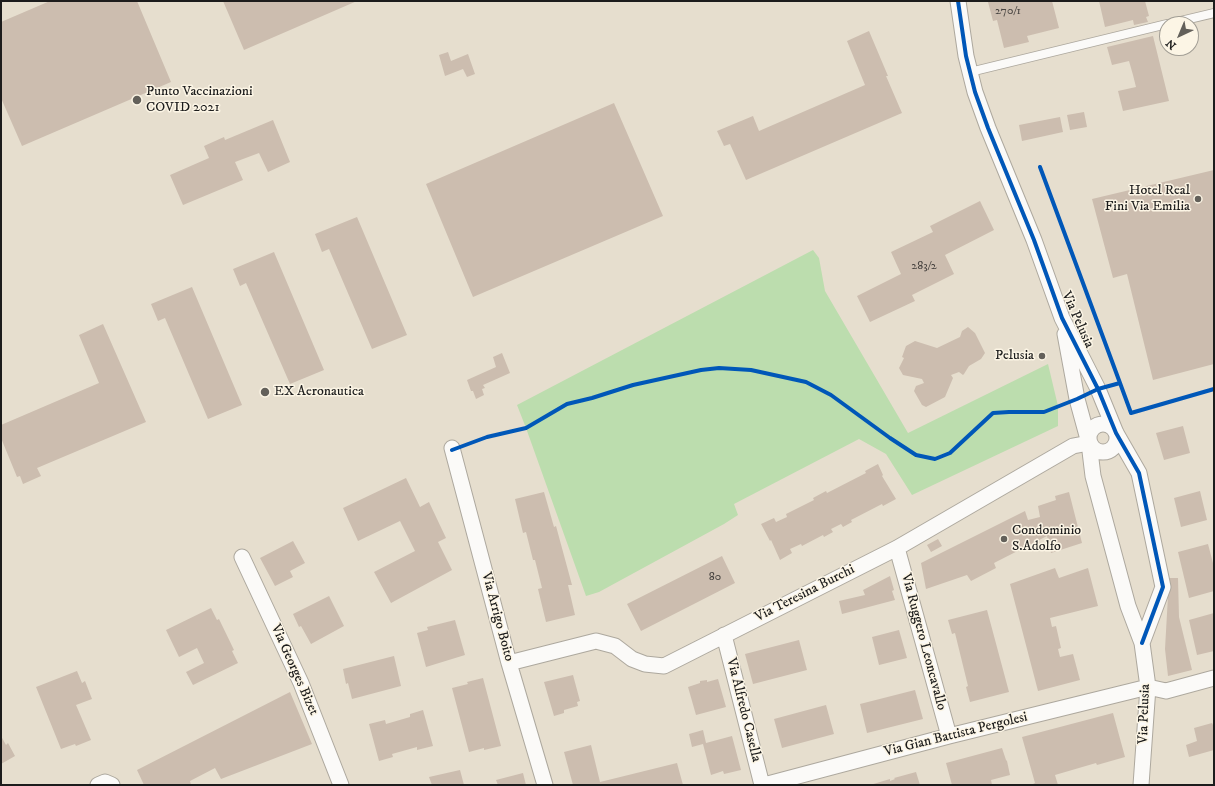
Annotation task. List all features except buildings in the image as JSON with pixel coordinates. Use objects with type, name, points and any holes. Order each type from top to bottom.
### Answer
[{"type":"street","name":"Via Pelusia","points":[[958,1],[966,56],[975,92],[988,128],[1034,240],[1062,318],[1098,389],[1116,433]]},
{"type":"street","name":"Via Pelusia","points":[[1062,318],[1077,399],[1089,443]]},
{"type":"street","name":"Via Pelusia","points":[[1141,785],[1148,687],[1142,643],[1128,606],[1093,476],[1089,434],[1094,426],[1102,423],[1111,426],[1140,473],[1163,587],[1142,643]]},
{"type":"street","points":[[1089,443],[1096,451],[1108,452],[1113,449],[1116,444],[1116,433]]},
{"type":"street","name":"Via Teresina Burchi","points":[[509,663],[596,641],[615,646],[632,659],[645,664],[664,666],[897,548],[1074,446],[1089,443]]},
{"type":"street","name":"Via Arrigo Boito","points":[[452,448],[509,663],[545,785]]},
{"type":"street","name":"Via Ruggero Leoncavallo","points":[[897,548],[949,736]]},
{"type":"street","name":"Via Georges Bizet","points":[[242,557],[301,683],[341,785]]},
{"type":"street","name":"Via Alfredo Casella","points":[[724,635],[763,785]]},
{"type":"street","points":[[1148,687],[1166,691],[1214,678]]},
{"type":"street","name":"Via Gian Battista Pergolesi","points":[[763,785],[949,736],[1148,687]]},
{"type":"street","points":[[98,785],[105,782],[112,785]]},
{"type":"lane","points":[[1199,17],[1214,13]]},
{"type":"lane","points":[[970,72],[1159,26]]},
{"type":"green space","points":[[813,250],[819,258],[825,291],[908,433],[1048,364],[1058,406],[1058,426],[912,495],[886,454],[859,439],[734,504],[738,515],[724,524],[599,592],[586,596],[517,405]]},
{"type":"cycle path","points":[[958,1],[966,56],[975,92],[988,128],[1034,240],[1062,318],[1098,389],[1116,433],[1139,473],[1163,587],[1142,643]]},
{"type":"cycle path","points":[[1040,167],[1120,383]]},
{"type":"cycle path","points":[[452,450],[487,437],[526,428],[567,404],[633,385],[701,370],[719,368],[751,370],[806,382],[831,395],[916,455],[935,459],[950,453],[993,413],[1044,412],[1098,389],[1120,383],[1131,413],[1214,389]]},
{"type":"place","name":"Punto Vaccinazioni COVID 2021","points":[[137,100]]},
{"type":"place","name":"Hotel Real Fini Via Emilia","points":[[1198,199]]},
{"type":"place","name":"Pelusia","points":[[1042,356]]},
{"type":"place","name":"EX Aeronautica","points":[[265,392]]},
{"type":"place","name":"Condominio S.Adolfo","points":[[1004,539]]}]
